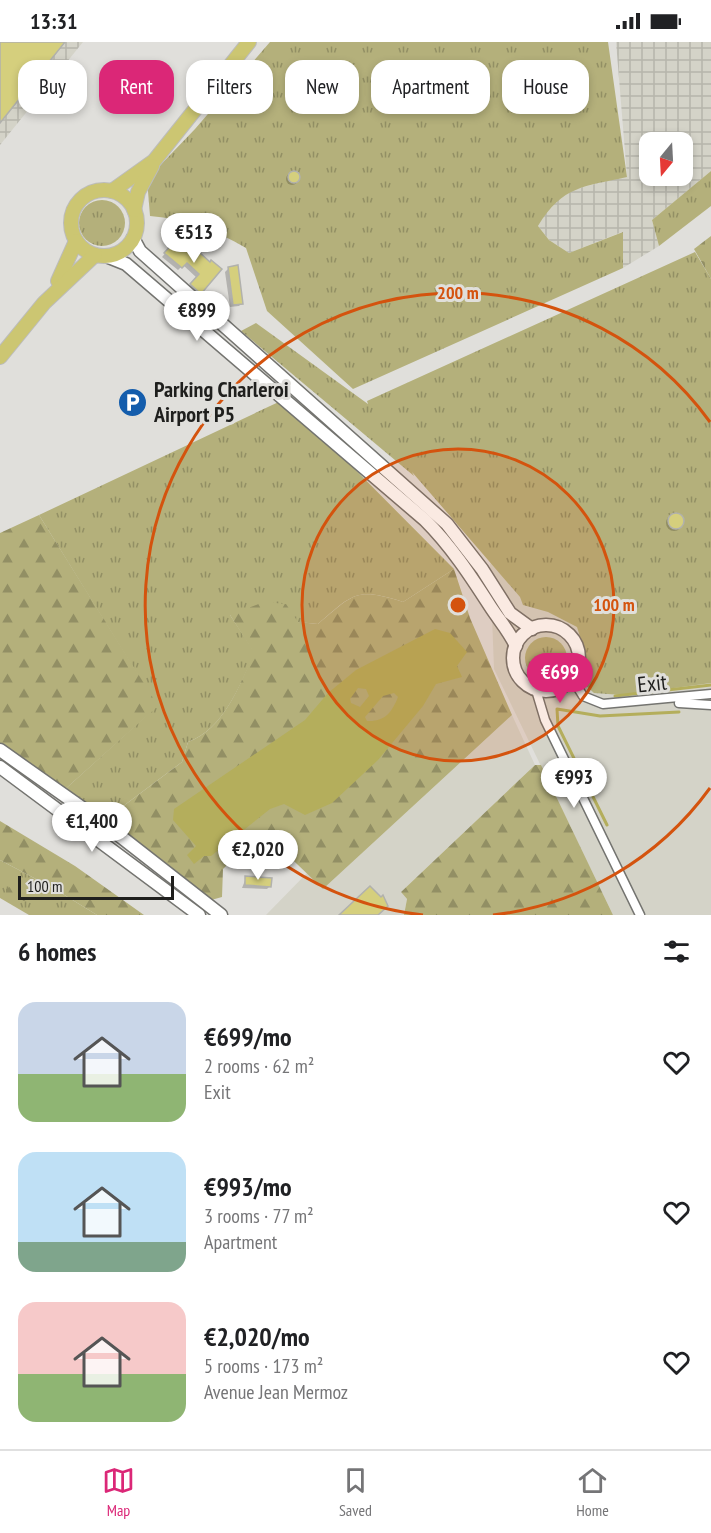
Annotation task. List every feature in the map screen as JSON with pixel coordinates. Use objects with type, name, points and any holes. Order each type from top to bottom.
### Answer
[{"type":"main road","points":[[154,161],[112,191],[90,193],[74,208],[71,219],[76,241],[83,249],[100,255],[117,254],[133,238],[136,227],[134,210],[138,192],[154,161],[249,42]]},
{"type":"main road","points":[[112,191],[129,202],[134,210]]},
{"type":"main road","points":[[0,357],[44,303],[64,271],[76,241]]},
{"type":"main road","points":[[44,303],[100,255]]},
{"type":"street","points":[[133,238],[140,251],[447,524],[482,569],[510,613],[532,629]]},
{"type":"street","points":[[100,255],[134,271],[425,520],[447,542],[507,628],[516,646],[515,669],[523,681],[536,690],[556,690],[572,678],[579,662],[576,645],[572,638],[558,627],[549,625],[532,629],[516,646]]},
{"type":"street","name":"Exit","points":[[572,678],[583,696],[594,702],[638,702],[711,694]]},
{"type":"street","points":[[536,690],[545,720],[640,915]]},
{"type":"street","points":[[638,702],[711,705]]},
{"type":"street","points":[[0,750],[86,810],[221,915]]},
{"type":"street","points":[[0,767],[199,915]]},
{"type":"shaded area","points":[[0,42],[83,42],[68,60],[18,60],[18,114],[25,114],[0,145]]},
{"type":"shaded area","points":[[616,42],[711,42],[711,171],[693,186],[693,132],[639,132],[639,186],[693,186],[652,220],[659,246],[623,268],[622,232],[569,253],[549,240],[538,226],[549,207],[567,191],[627,176]]},
{"type":"shaded area","points":[[695,252],[711,279],[711,915],[613,915],[494,669],[490,564],[495,560]]},
{"type":"shaded area","points":[[435,629],[450,633],[467,652],[457,666],[462,677],[436,684],[423,706],[378,760],[332,803],[305,815],[284,804],[270,809],[211,856],[204,856],[194,864],[187,855],[196,846],[173,820],[174,809],[305,720],[328,693],[356,670]],"holes":[[[358,688],[366,689],[369,696],[360,707],[351,703],[350,699]],[[394,693],[398,697],[387,715],[379,720],[367,721],[365,717],[383,696]]]},
{"type":"shaded area","points":[[512,715],[535,765],[401,892],[407,899],[404,915],[266,915],[308,872],[324,888]]},
{"type":"green space","points":[[270,42],[608,42],[627,177],[587,186],[566,195],[556,202],[538,226],[549,240],[569,253],[623,232],[623,268],[353,389],[267,311],[246,248],[200,226],[150,216],[147,179],[208,114],[273,114],[273,60],[254,60]]},
{"type":"green space","points":[[711,171],[711,206],[659,246],[652,220]]},
{"type":"green space","points":[[102,200],[111,201],[118,207],[124,214],[124,232],[118,239],[111,245],[102,246],[93,245],[86,239],[80,232],[79,223],[80,214],[86,207],[93,201]]},
{"type":"green space","points":[[711,236],[711,279],[694,249]]},
{"type":"green space","points":[[695,252],[711,279],[711,683],[622,695],[594,693],[582,682],[586,656],[577,627],[548,612],[523,605],[520,597],[412,472],[414,476],[241,331],[256,323],[368,404],[367,401]]},
{"type":"green space","points":[[285,399],[454,569],[403,602],[375,595],[356,596],[339,606],[318,624],[230,615],[255,653],[229,705],[211,727],[201,736],[188,742],[182,762],[102,822],[62,792],[157,706],[39,515]]},
{"type":"green space","points":[[39,515],[158,706],[62,792],[0,750],[0,533]]},
{"type":"green space","points":[[454,569],[470,618],[512,715],[323,889],[272,840],[259,834],[223,869],[222,897],[204,902],[102,822],[182,762],[188,742],[201,736],[211,727],[229,705],[254,653],[230,615],[264,602],[286,604],[298,622],[318,624],[356,596],[375,595],[403,602]]},
{"type":"green space","points":[[546,637],[561,643],[567,658],[561,673],[546,679],[531,673],[525,658],[531,643]]},
{"type":"green space","points":[[535,765],[541,765],[613,915],[404,915],[407,899],[401,892]]},
{"type":"green space","points":[[0,821],[75,866],[144,915],[97,915],[0,860]]},
{"type":"green space","points":[[0,860],[97,915],[29,915],[0,898]]},
{"type":"green space","points":[[15,884],[35,892],[35,898],[20,901],[10,897],[6,894],[6,889]]},
{"type":"building","points":[[0,42],[65,42],[51,60],[18,60],[18,101],[0,123]]},
{"type":"building","points":[[296,171],[300,177],[296,183],[292,183],[288,175]]},
{"type":"building","points":[[176,240],[187,241],[210,262],[211,260],[222,269],[201,294],[190,284],[199,274],[187,263],[182,268],[164,253]]},
{"type":"building","points":[[238,265],[243,304],[233,305],[228,267]]},
{"type":"building","points":[[673,513],[679,513],[684,521],[682,527],[673,529],[668,524],[668,518]]},
{"type":"building","points":[[245,876],[272,878],[271,887],[245,885]]},
{"type":"building","points":[[370,886],[381,897],[383,895],[388,906],[378,915],[339,915]]},
{"type":"waterway","points":[[615,696],[711,685]]},
{"type":"waterway","points":[[607,825],[558,726],[557,709],[600,716],[679,712]]},
{"type":"place","name":"Parking Charleroi Airport P5","points":[[133,402]]}]
